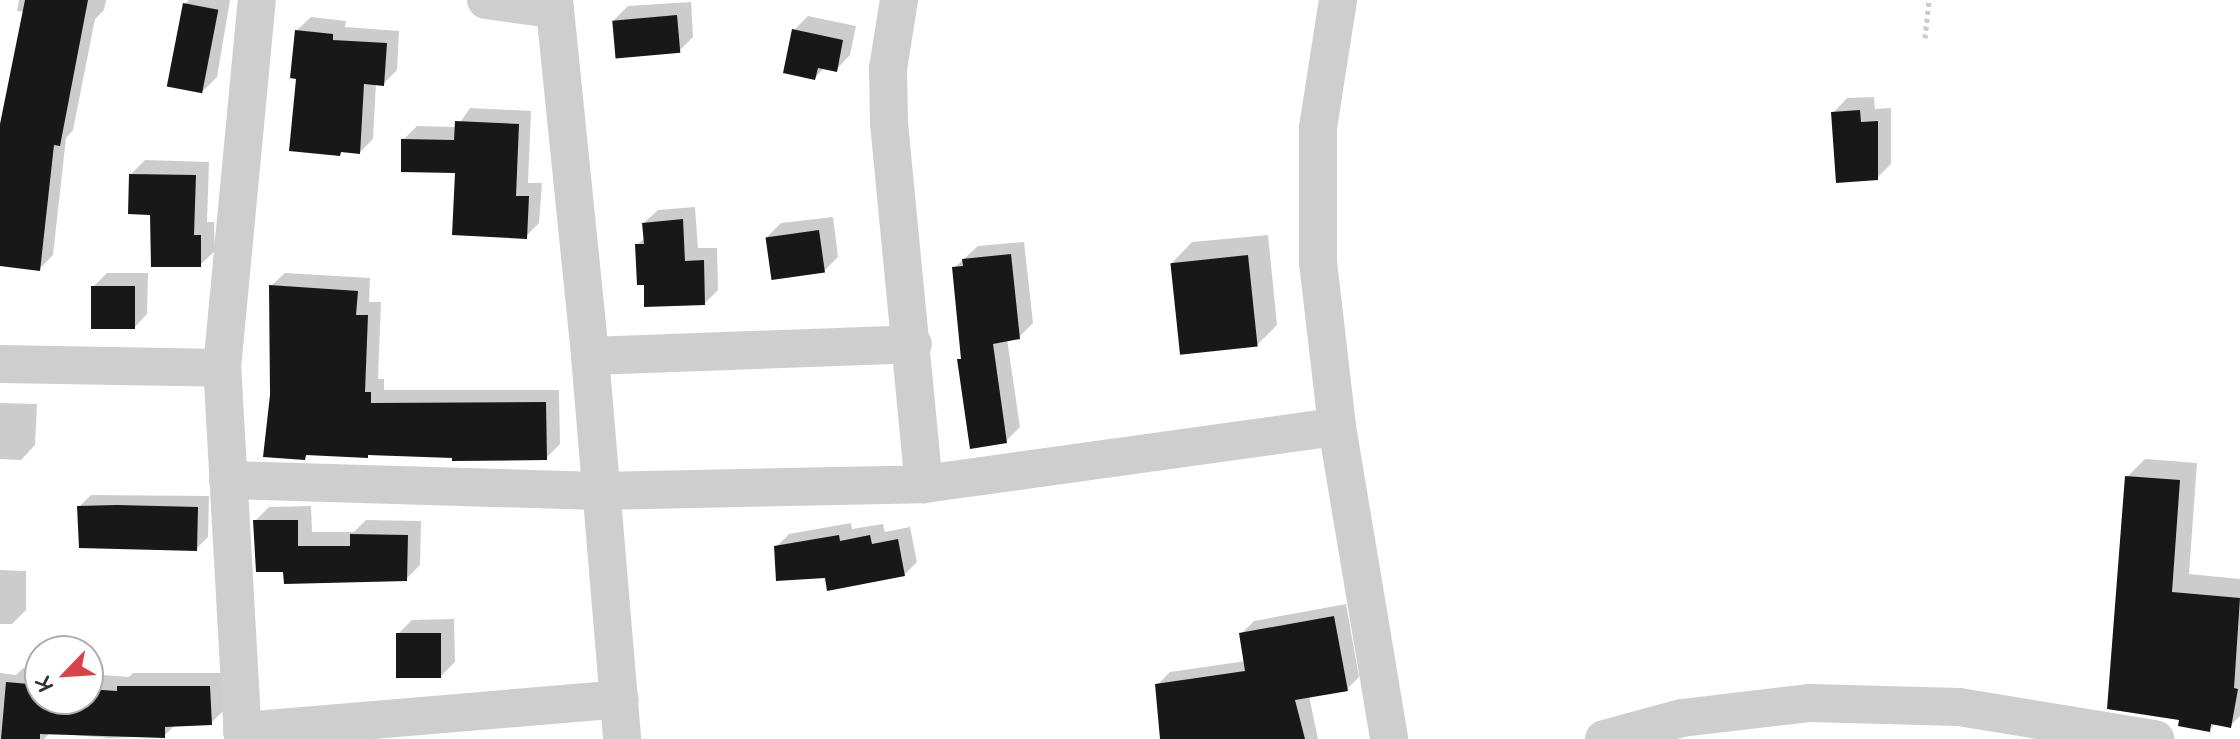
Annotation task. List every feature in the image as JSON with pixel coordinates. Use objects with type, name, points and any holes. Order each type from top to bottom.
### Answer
[{"type":"street","points":[[257,0],[222,368],[242,735],[620,699]]},
{"type":"street","points":[[486,0],[553,4],[590,356],[622,739]]},
{"type":"street","points":[[899,0],[888,69],[889,123],[913,344],[924,484]]},
{"type":"street","points":[[1338,0],[1322,98],[1316,188],[1318,262],[1337,427],[1389,739]]},
{"type":"street","points":[[590,356],[913,344]]},
{"type":"street","points":[[0,364],[222,368]]},
{"type":"street","points":[[228,480],[599,491],[924,484],[1337,427]]},
{"type":"street","points":[[1604,739],[1682,718],[1746,709],[1809,703],[1886,703],[1959,707],[2155,739]]},
{"type":"path","points":[[1925,38],[1929,0]]},
{"type":"building","points":[[25,0],[88,0],[60,146],[54,145],[40,271],[0,266],[0,124]]},
{"type":"building","points":[[183,3],[218,10],[202,93],[167,86]]},
{"type":"building","points":[[677,15],[680,53],[616,59],[612,21]]},
{"type":"building","points":[[792,29],[843,40],[837,72],[818,68],[815,80],[783,73]]},
{"type":"building","points":[[295,30],[333,34],[333,40],[387,43],[384,86],[364,84],[360,154],[341,152],[340,156],[289,151],[296,79],[290,78]]},
{"type":"building","points":[[1860,110],[1861,122],[1878,121],[1878,180],[1836,183],[1831,112]]},
{"type":"building","points":[[455,121],[519,124],[516,196],[529,196],[527,239],[452,235],[455,173],[401,172],[401,139],[454,140]]},
{"type":"building","points":[[129,174],[196,175],[194,235],[201,235],[201,267],[151,267],[150,215],[128,214]]},
{"type":"building","points":[[683,219],[685,261],[704,260],[705,305],[644,307],[644,285],[637,285],[635,244],[644,244],[642,223]]},
{"type":"building","points":[[819,230],[825,273],[772,280],[766,238]]},
{"type":"building","points":[[1011,254],[1020,339],[993,344],[1007,443],[970,449],[957,359],[961,359],[952,267],[963,266],[962,259]]},
{"type":"building","points":[[1248,255],[1258,346],[1180,355],[1170,263]]},
{"type":"building","points":[[269,285],[358,291],[356,315],[368,315],[365,392],[371,392],[371,403],[546,402],[547,460],[452,461],[452,458],[368,455],[368,458],[306,455],[305,460],[263,457],[270,395]]},
{"type":"building","points":[[91,286],[135,286],[135,329],[91,329]]},
{"type":"building","points":[[2125,476],[2180,480],[2172,592],[2240,598],[2234,688],[2238,689],[2231,728],[2211,724],[2210,732],[2178,726],[2179,720],[2107,709]]},
{"type":"building","points":[[77,506],[198,507],[197,551],[79,548]]},
{"type":"building","points":[[253,520],[298,520],[298,546],[350,546],[350,534],[408,535],[407,581],[284,584],[283,572],[256,572]]},
{"type":"building","points":[[839,535],[840,541],[870,535],[872,544],[898,539],[905,576],[827,591],[825,578],[776,581],[774,546]]},
{"type":"building","points":[[1334,616],[1348,691],[1295,700],[1305,739],[1160,739],[1155,684],[1245,671],[1239,633]]},
{"type":"building","points":[[396,633],[441,633],[441,678],[396,678]]},
{"type":"building","points":[[6,682],[24,684],[24,715],[104,715],[104,690],[117,691],[117,686],[210,686],[212,725],[165,727],[165,738],[40,734],[40,739],[1,739]]}]
